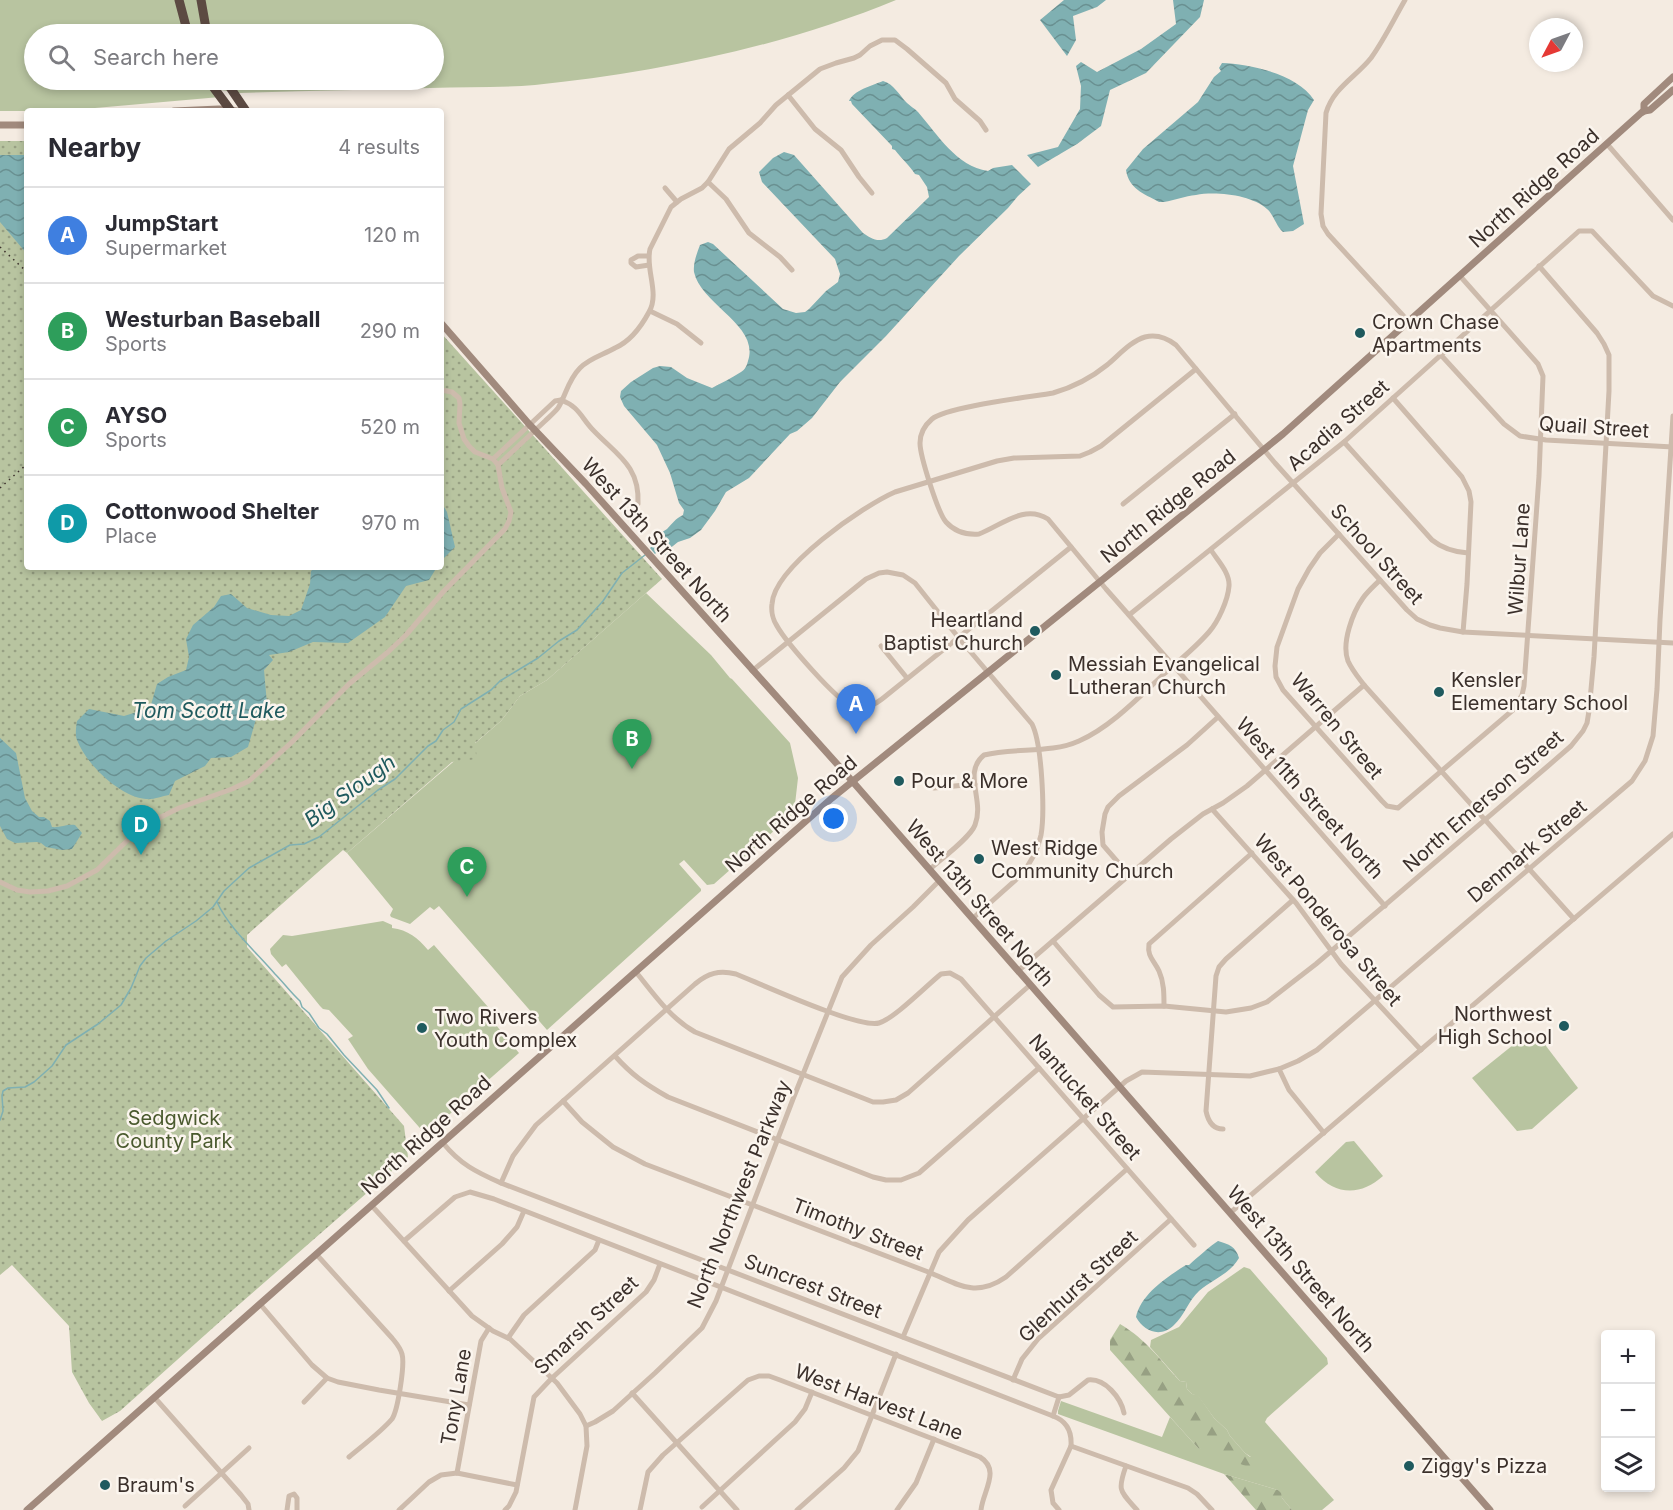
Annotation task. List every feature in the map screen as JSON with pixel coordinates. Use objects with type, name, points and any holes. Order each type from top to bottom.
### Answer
[{"type":"highway","points":[[179,0],[185,24]]},
{"type":"highway","points":[[201,0],[205,24]]},
{"type":"highway","points":[[215,90],[229,108]]},
{"type":"highway","points":[[232,90],[244,108]]},
{"type":"main road","name":"North Ridge Road","points":[[1644,111],[1644,104],[1673,77]]},
{"type":"main road","name":"North Ridge Road","points":[[27,1510],[853,781],[1313,408],[1644,111],[1650,110],[1673,90]]},
{"type":"main road","points":[[0,125],[24,125]]},
{"type":"main road","name":"West 13th Street North","points":[[444,326],[529,424],[853,781],[1490,1510]]},
{"type":"street","points":[[1405,0],[1372,56],[1338,91],[1327,110],[1320,214],[1328,234],[1409,322]]},
{"type":"street","points":[[498,465],[558,408],[570,380],[582,366],[598,355],[615,349],[636,332],[650,311],[652,282],[648,256],[667,212],[677,202],[708,182],[729,149],[760,123],[788,94],[820,69],[854,58],[882,40],[895,40],[946,83],[955,99],[980,121],[986,130]]},
{"type":"street","points":[[788,94],[815,129],[841,150],[872,193]]},
{"type":"street","points":[[1607,144],[1673,220]]},
{"type":"street","points":[[708,182],[726,199],[750,233],[780,256],[792,270]]},
{"type":"street","points":[[665,188],[677,202]]},
{"type":"street","name":"Acadia Street","points":[[1129,615],[1344,442],[1579,231],[1592,231],[1653,296],[1673,306]]},
{"type":"street","points":[[648,256],[633,258],[631,263],[636,267],[649,265]]},
{"type":"street","name":"North Emerson Street","points":[[1053,941],[1099,995],[1113,1006],[1164,1006],[1239,1011],[1267,1002],[1332,951],[1486,820],[1571,746],[1583,731],[1589,711],[1595,638],[1610,391],[1609,356],[1598,333],[1539,266]]},
{"type":"street","name":"Wilbur Lane","points":[[1387,806],[1398,807],[1496,725],[1517,704],[1524,686],[1541,440],[1543,376],[1538,364],[1460,276]]},
{"type":"street","points":[[650,311],[677,324],[701,343]]},
{"type":"street","name":"West 11th Street North","points":[[1196,369],[1176,345],[1167,339],[1144,337],[1090,377],[1066,390],[950,411],[934,417],[924,428],[920,444],[940,513],[945,521],[956,530],[971,534],[979,534],[1027,513],[1035,513],[1048,519],[1173,666],[1385,906]]},
{"type":"street","name":"Quail Street","points":[[1440,354],[1504,424],[1520,436],[1541,440],[1672,447]]},
{"type":"street","points":[[1071,547],[874,704],[867,707],[846,704],[838,698],[789,642],[774,620],[772,600],[779,585],[796,563],[849,518],[879,499],[997,461],[1031,457],[1069,457],[1090,452],[1196,369],[1235,414],[1123,504]]},
{"type":"street","points":[[0,882],[16,890],[30,892],[48,891],[67,886],[97,870],[141,827],[179,808],[237,787],[259,772],[292,742],[340,692],[400,641],[443,592],[507,526],[510,512],[502,488],[498,465],[493,459],[475,452],[469,446],[461,433],[459,398],[452,392],[444,391]]},
{"type":"street","points":[[1393,398],[1467,484],[1471,501],[1463,632]]},
{"type":"street","points":[[493,459],[555,401],[561,400],[575,407],[593,431],[622,457],[638,489],[638,504]]},
{"type":"street","name":"School Street","points":[[1235,414],[1339,534],[1417,619],[1440,628],[1463,632],[1673,643]]},
{"type":"street","name":"Denmark Street","points":[[903,1337],[939,1252],[968,1220],[1132,1077],[1142,1072],[1250,1076],[1279,1069],[1317,1050],[1632,781],[1645,761],[1653,736],[1673,416]]},
{"type":"street","points":[[1344,442],[1432,540],[1447,549],[1468,552]]},
{"type":"street","name":"Warren Street","points":[[1339,534],[1320,553],[1298,589],[1277,647],[1276,677],[1283,690],[1387,806]]},
{"type":"street","points":[[929,870],[972,831],[978,816],[974,767],[984,754],[1054,748],[1067,745],[1097,731],[1209,633],[1219,617],[1229,586],[1227,575],[1211,550]]},
{"type":"street","points":[[752,670],[866,579],[879,573],[899,573],[915,583],[1032,724],[1037,737],[1042,800],[1041,833],[1037,849],[1020,876],[972,919]]},
{"type":"street","points":[[1380,580],[1362,599],[1352,619],[1346,641],[1347,659],[1364,685],[1574,919]]},
{"type":"street","points":[[881,646],[907,678]]},
{"type":"street","points":[[1018,971],[1171,839],[1203,814],[1223,804],[1266,770],[1364,685]]},
{"type":"street","points":[[1130,875],[1103,845],[1102,832],[1108,807],[1119,796],[1187,745],[1218,717]]},
{"type":"street","points":[[934,788],[975,784]]},
{"type":"street","name":"West Ponderosa Street","points":[[1212,809],[1293,900],[1332,951],[1421,1050]]},
{"type":"street","points":[[1230,1213],[1673,834]]},
{"type":"street","points":[[1164,1006],[1162,982],[1158,970],[1149,957],[1149,944],[1252,853]]},
{"type":"street","name":"North Northwest Parkway","points":[[586,1426],[613,1410],[702,1328],[722,1287],[802,1075],[842,977],[871,945],[913,908],[939,881]]},
{"type":"street","points":[[1223,1129],[1217,1129],[1212,1125],[1207,1116],[1206,1102],[1216,976],[1219,967],[1226,959],[1293,900]]},
{"type":"street","points":[[636,972],[667,1008],[695,1032],[873,1102],[896,1100],[908,1093],[1030,985]]},
{"type":"street","points":[[501,1183],[513,1156],[536,1125],[703,977],[725,972],[746,978],[828,1011]]},
{"type":"street","name":"Nantucket Street","points":[[828,1011],[874,1024],[893,1015],[941,974],[950,973],[961,979],[1194,1245]]},
{"type":"street","points":[[615,1056],[646,1085],[668,1097],[873,1177],[886,1180],[902,1180],[919,1173],[1039,1068]]},
{"type":"street","points":[[1279,1069],[1290,1090],[1324,1132]]},
{"type":"street","name":"Timothy Street","points":[[563,1101],[582,1122],[613,1147],[645,1164],[952,1282],[974,1288],[987,1288],[1006,1277],[1127,1168]]},
{"type":"street","name":"Suncrest Street","points":[[443,1143],[467,1167],[501,1183],[1059,1397]]},
{"type":"street","points":[[404,1242],[455,1197],[470,1192],[494,1199],[1053,1416],[1060,1419],[1071,1433],[1071,1446],[1052,1490],[1052,1499],[1059,1510]]},
{"type":"street","points":[[372,1206],[472,1316],[507,1338],[552,1378],[574,1405],[586,1426],[587,1446],[575,1510]]},
{"type":"street","points":[[449,1292],[502,1244],[517,1227],[524,1211]]},
{"type":"street","name":"Glenhurst Street","points":[[1013,1380],[1022,1359],[1038,1339],[1171,1219]]},
{"type":"street","points":[[507,1338],[524,1316],[595,1250],[598,1240]]},
{"type":"street","points":[[317,1255],[399,1346],[403,1355],[398,1403],[393,1418],[349,1457]]},
{"type":"street","name":"Smarsh Street","points":[[505,1510],[518,1485],[534,1397],[646,1292],[660,1264]]},
{"type":"street","points":[[260,1304],[312,1365],[327,1378],[399,1394],[469,1405]]},
{"type":"street","name":"Tony Lane","points":[[457,1473],[481,1341],[489,1328]]},
{"type":"street","points":[[797,1510],[844,1468],[858,1451],[896,1354]]},
{"type":"street","name":"West Harvest Lane","points":[[676,1442],[748,1380],[769,1376],[980,1457],[989,1465],[991,1473],[981,1510]]},
{"type":"street","points":[[304,1402],[327,1378]]},
{"type":"street","points":[[1053,1416],[1059,1397],[1069,1395],[1088,1380],[1100,1381],[1104,1384],[1122,1404],[1124,1413]]},
{"type":"street","points":[[702,1507],[795,1422],[805,1409],[812,1392]]},
{"type":"street","points":[[632,1393],[737,1510]]},
{"type":"street","points":[[155,1398],[245,1499],[249,1510]]},
{"type":"street","points":[[897,1510],[916,1483],[934,1439]]},
{"type":"street","points":[[640,1510],[648,1472],[676,1442]]},
{"type":"street","points":[[1071,1446],[1188,1488],[1212,1510]]},
{"type":"street","points":[[185,1506],[249,1448]]},
{"type":"street","points":[[1126,1466],[1120,1488],[1137,1510]]},
{"type":"street","points":[[399,1510],[429,1482],[441,1475],[457,1473],[518,1485]]},
{"type":"street","points":[[287,1510],[289,1496],[294,1494],[297,1498],[297,1510]]},
{"type":"green space","points":[[0,0],[896,0],[810,31],[719,55],[580,80],[496,87],[444,88],[444,24],[24,24],[24,90],[216,90],[220,97],[95,108],[24,108],[24,111],[0,111]]},
{"type":"green space","points":[[221,90],[354,90],[239,93]]},
{"type":"green space","name":"Sedgwick County Park","points":[[0,141],[24,141],[24,570],[444,570],[444,336],[662,579],[547,680],[520,696],[501,721],[475,743],[477,759],[452,762],[347,853],[343,850],[247,935],[247,947],[404,1126],[408,1157],[120,1411],[102,1421],[72,1372],[69,1326],[12,1265],[0,1275]]},
{"type":"green space","points":[[646,593],[711,655],[790,743],[798,778],[794,813],[714,884],[707,885],[684,860],[679,864],[701,891],[547,1030],[439,906],[434,910],[430,907],[410,924],[391,917],[393,909],[347,853],[501,721],[520,696],[547,680]]},
{"type":"green space","name":"Two Rivers Youth Complex","points":[[383,921],[392,925],[392,928],[412,935],[428,950],[434,945],[495,1015],[491,1019],[519,1053],[426,1135],[368,1069],[348,1039],[353,1036],[329,1010],[320,1006],[286,964],[282,967],[271,954],[270,949],[283,935],[292,936]]},
{"type":"green space","points":[[1518,1041],[1543,1042],[1578,1088],[1532,1129],[1517,1131],[1472,1078]]},
{"type":"green space","points":[[1354,1141],[1383,1176],[1375,1183],[1357,1190],[1331,1186],[1315,1172],[1346,1142]]},
{"type":"green space","points":[[1244,1267],[1250,1269],[1327,1358],[1328,1364],[1265,1422],[1334,1500],[1322,1510],[1292,1510],[1278,1490],[1224,1474],[1058,1414],[1061,1401],[1162,1437],[1170,1417],[1198,1448],[1251,1457],[1214,1418],[1198,1396],[1187,1389],[1186,1382],[1180,1381],[1150,1347],[1151,1340],[1179,1327],[1208,1292]]},
{"type":"green space","points":[[1120,1324],[1145,1343],[1180,1381],[1186,1382],[1187,1389],[1192,1394],[1198,1395],[1214,1418],[1256,1462],[1259,1471],[1198,1448],[1110,1350],[1110,1340]]},
{"type":"green space","points":[[1224,1474],[1278,1490],[1292,1510],[1256,1510]]},
{"type":"water","points":[[1064,0],[1106,0],[1097,7],[1073,16],[1076,40],[1067,56],[1040,20]]},
{"type":"water","points":[[1173,0],[1204,0],[1200,17],[1146,73],[1110,90],[1101,126],[1077,144],[1038,167],[1027,155],[1058,147],[1080,109],[1081,86],[1076,66],[1081,62],[1097,72],[1141,49],[1176,24]]},
{"type":"water","points":[[1222,63],[1259,68],[1285,77],[1297,83],[1314,100],[1308,110],[1293,166],[1304,224],[1293,231],[1283,232],[1269,211],[1260,204],[1243,197],[1204,194],[1159,202],[1138,190],[1130,182],[1126,170],[1143,149],[1198,102],[1214,77],[1221,71],[1219,68]]},
{"type":"water","points":[[883,81],[893,87],[918,112],[948,148],[966,163],[988,171],[1012,165],[1031,184],[959,256],[886,336],[840,382],[812,418],[790,434],[749,478],[726,492],[701,530],[669,549],[669,556],[666,557],[663,551],[659,550],[655,554],[650,548],[655,543],[653,538],[683,515],[684,510],[679,503],[670,473],[657,445],[624,406],[620,397],[621,391],[631,382],[660,366],[671,367],[687,378],[712,388],[746,367],[749,348],[746,337],[707,295],[694,272],[700,245],[708,242],[713,244],[783,309],[796,313],[805,312],[838,282],[840,274],[835,259],[762,182],[759,172],[773,158],[784,152],[794,155],[863,233],[874,239],[887,238],[929,197],[927,187],[919,175],[915,174],[849,101],[859,91]]},
{"type":"water","points":[[0,155],[24,155],[24,250],[0,222]]},
{"type":"water","points":[[444,507],[447,512],[455,547],[444,558]]},
{"type":"water","name":"Tom Scott Lake","points":[[435,570],[429,580],[406,586],[385,617],[348,643],[313,642],[289,652],[269,655],[273,660],[264,670],[267,704],[264,712],[256,719],[248,747],[231,757],[211,758],[205,766],[175,781],[169,795],[149,799],[136,797],[115,786],[96,769],[81,749],[76,736],[77,721],[89,709],[124,716],[150,708],[157,684],[186,670],[189,657],[186,639],[193,625],[214,607],[221,596],[231,594],[247,608],[271,615],[289,616],[301,610],[310,584],[311,571]]},
{"type":"water","points":[[0,738],[16,753],[25,798],[32,811],[39,817],[50,821],[52,827],[75,825],[82,833],[72,849],[46,847],[37,842],[15,843],[7,839],[0,826]]},
{"type":"water","points":[[1218,1241],[1229,1245],[1236,1251],[1239,1258],[1235,1264],[1199,1291],[1178,1321],[1169,1329],[1153,1332],[1143,1326],[1136,1317],[1149,1294]]},
{"type":"waterway","name":"Big Slough","points":[[0,1120],[3,1111],[3,1091],[8,1088],[25,1087],[34,1082],[52,1066],[66,1045],[98,1024],[121,1005],[146,958],[213,907],[224,891],[249,868],[290,845],[304,844],[319,837],[395,779],[436,741],[443,730],[454,722],[461,709],[577,630],[603,601],[622,573],[645,555]]},
{"type":"waterway","points":[[217,902],[235,930],[300,1001],[302,1007],[319,1028],[377,1090],[389,1108]]},
{"type":"railway","points":[[0,247],[24,269]]},
{"type":"railway","points":[[0,488],[24,467]]},
{"type":"place","name":"Crown Chase Apartments","points":[[1360,333]]},
{"type":"place","name":"Heartland Baptist Church","points":[[1035,631]]},
{"type":"place","name":"Messiah Evangelical Lutheran Church","points":[[1056,675]]},
{"type":"place","name":"Kensler Elementary School","points":[[1439,692]]},
{"type":"place","name":"JumpStart","points":[[856,734]]},
{"type":"place","name":"Westurban Baseball","points":[[632,769]]},
{"type":"place","name":"Pour & More","points":[[899,781]]},
{"type":"place","name":"Cottonwood Shelter","points":[[141,855]]},
{"type":"place","name":"West Ridge Community Church","points":[[979,859]]},
{"type":"place","name":"AYSO","points":[[467,897]]},
{"type":"place","name":"Northwest High School","points":[[1564,1026]]},
{"type":"place","name":"Two Rivers Youth Complex","points":[[422,1028]]},
{"type":"place","name":"Ziggy's Pizza","points":[[1409,1466]]},
{"type":"place","name":"Braum's","points":[[105,1485]]}]
